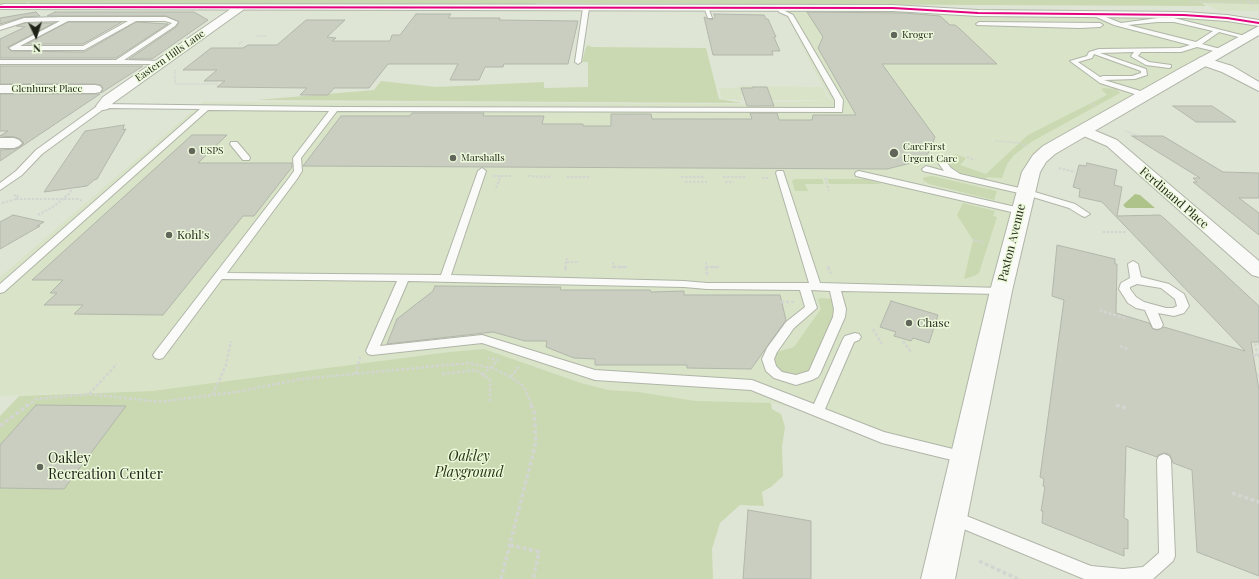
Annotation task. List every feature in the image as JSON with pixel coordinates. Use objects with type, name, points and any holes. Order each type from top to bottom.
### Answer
[{"type":"street","points":[[8,5],[239,8],[586,8],[708,12],[779,8],[892,8],[964,13],[1209,16],[1259,23]]},
{"type":"street","name":"Eastern Hills Lane","points":[[103,106],[108,100],[239,8]]},
{"type":"street","name":"Paxton Avenue","points":[[938,579],[1001,290],[1031,172],[1039,159],[1049,150],[1249,35]]},
{"type":"street","points":[[1203,61],[1227,69],[1259,87]]},
{"type":"street","name":"Glenhurst Place","points":[[0,89],[94,89]]},
{"type":"street","name":"Ferdinand Place","points":[[1084,131],[1112,143],[1259,271]]},
{"type":"lane","points":[[101,19],[122,7]]},
{"type":"lane","points":[[578,62],[586,8]]},
{"type":"lane","points":[[0,186],[19,173],[39,152],[103,106],[335,109],[839,110],[839,100],[790,15],[781,11],[779,8]]},
{"type":"lane","points":[[1094,14],[1116,24],[1222,51]]},
{"type":"lane","points":[[69,19],[12,48],[84,48],[136,19]]},
{"type":"lane","points":[[0,28],[24,20],[166,19],[175,22],[174,25],[117,62]]},
{"type":"lane","points":[[1116,24],[1174,20],[1217,31],[1249,35]]},
{"type":"lane","points":[[1155,34],[1181,22]]},
{"type":"lane","points":[[979,24],[1100,25]]},
{"type":"lane","points":[[1193,30],[1199,27]]},
{"type":"lane","points":[[1144,95],[1102,82],[1073,61],[1090,57],[1091,53],[1099,51],[1181,50],[1196,45],[1217,31]]},
{"type":"lane","points":[[1173,39],[1186,33]]},
{"type":"lane","points":[[1140,50],[1134,56],[1139,60],[1148,64],[1169,66]]},
{"type":"lane","points":[[1091,53],[1104,55],[1144,70],[1145,74],[1133,78],[1098,78]]},
{"type":"lane","points":[[0,62],[161,62]]},
{"type":"lane","points":[[0,290],[207,107]]},
{"type":"lane","points":[[159,355],[293,179],[298,171],[296,158],[335,109]]},
{"type":"lane","points":[[234,144],[246,158]]},
{"type":"lane","points":[[941,161],[948,170],[961,178]]},
{"type":"lane","points":[[926,169],[961,178],[1023,202]]},
{"type":"lane","points":[[445,278],[486,173]]},
{"type":"lane","points":[[780,173],[811,287],[811,308],[790,325],[771,351],[768,359],[770,368],[778,375],[796,380],[814,374],[839,316],[840,309],[835,288]]},
{"type":"lane","points":[[859,174],[1023,202],[1072,206],[1086,214]]},
{"type":"lane","points":[[1134,264],[1136,280]]},
{"type":"lane","points":[[219,276],[404,277],[684,284],[706,286],[1001,290]]},
{"type":"lane","points":[[404,277],[372,351],[482,339],[595,375],[752,385],[882,438],[964,457]]},
{"type":"lane","points":[[1136,280],[1165,286],[1180,297],[1183,306],[1180,310],[1166,312],[1150,309],[1140,305],[1126,294],[1124,290],[1125,285],[1136,280]]},
{"type":"lane","points":[[1150,309],[1157,325]]},
{"type":"lane","points":[[817,412],[849,339],[855,337]]},
{"type":"lane","points":[[951,517],[1091,574],[1123,577],[1147,574],[1167,556],[1164,460]]},
{"type":"path","points":[[1247,0],[1252,4],[1250,4]]},
{"type":"path","points":[[257,36],[266,36]]},
{"type":"path","points":[[239,44],[243,41]]},
{"type":"path","points":[[179,67],[174,71],[175,84],[218,84]]},
{"type":"path","points":[[1090,103],[1098,106]]},
{"type":"path","points":[[1125,131],[1140,136]]},
{"type":"path","points":[[995,141],[1019,143],[1028,147]]},
{"type":"path","points":[[967,157],[975,160]]},
{"type":"path","points":[[1059,168],[1075,172]]},
{"type":"path","points":[[486,173],[501,176],[513,176]]},
{"type":"path","points":[[496,188],[501,176]]},
{"type":"path","points":[[528,176],[552,176]]},
{"type":"path","points":[[567,177],[589,177]]},
{"type":"path","points":[[681,177],[705,177]]},
{"type":"path","points":[[695,177],[696,182]]},
{"type":"path","points":[[723,177],[745,177]]},
{"type":"path","points":[[733,177],[735,186]]},
{"type":"path","points":[[824,178],[829,191]]},
{"type":"path","points":[[494,180],[500,180]]},
{"type":"path","points":[[685,182],[706,182]]},
{"type":"path","points":[[725,182],[734,182]]},
{"type":"path","points":[[493,185],[498,185]]},
{"type":"path","points":[[38,215],[63,199],[72,188]]},
{"type":"path","points":[[13,195],[18,196],[16,199]]},
{"type":"path","points":[[2,203],[16,199],[79,199],[87,203],[98,203]]},
{"type":"path","points":[[1103,232],[1127,232]]},
{"type":"path","points":[[973,240],[984,242]]},
{"type":"path","points":[[564,274],[567,258]]},
{"type":"path","points":[[567,262],[579,262]]},
{"type":"path","points":[[613,262],[613,275]]},
{"type":"path","points":[[706,262],[707,278]]},
{"type":"path","points":[[828,266],[831,274]]},
{"type":"path","points":[[613,267],[627,267]]},
{"type":"path","points":[[706,267],[720,267]]},
{"type":"path","points":[[1102,309],[1102,311],[1125,318]]},
{"type":"path","points":[[873,329],[882,344]]},
{"type":"path","points":[[213,395],[226,365],[231,341]]},
{"type":"path","points":[[903,341],[911,352]]},
{"type":"path","points":[[1253,355],[1258,356],[1255,344],[1259,344]]},
{"type":"path","points":[[1120,346],[1128,349]]},
{"type":"path","points":[[483,375],[492,368],[498,360],[488,358]]},
{"type":"path","points":[[0,426],[36,399],[89,394],[160,402],[236,392],[301,378],[371,373],[468,363],[492,368],[510,377],[524,387],[534,411],[536,442],[501,579]]},
{"type":"path","points":[[89,394],[117,364]]},
{"type":"path","points":[[442,374],[476,370],[490,380],[490,403]]},
{"type":"path","points":[[1116,405],[1126,408]]},
{"type":"path","points":[[1232,493],[1259,502]]},
{"type":"path","points":[[510,545],[539,552],[532,579]]},
{"type":"path","points":[[979,561],[1018,579]]},
{"type":"shaded area","points":[[1196,0],[1259,0],[1259,11],[1220,11]]},
{"type":"shaded area","points":[[779,8],[1184,15],[1259,23],[1259,30],[1039,159],[964,457],[817,412],[771,403],[658,404],[581,383],[484,349],[449,352],[152,391],[0,396],[0,277],[203,102],[738,104],[831,100],[809,60],[788,16]]},
{"type":"shaded area","points":[[738,86],[822,87],[829,100],[755,100],[754,95],[741,95],[742,100],[722,99],[719,88],[738,88]]},
{"type":"shaded area","points":[[1135,194],[1140,195],[1155,208],[1126,208],[1123,205]]},
{"type":"green space","points":[[0,0],[1259,0],[1259,4],[1202,3],[1206,6],[536,3],[535,5],[31,4],[28,2],[23,4],[0,4]]},
{"type":"green space","points":[[589,45],[591,47],[706,48],[719,99],[742,103],[257,100],[374,90],[381,81],[436,87],[544,82],[544,88],[588,87],[588,62],[582,62],[586,47]]},
{"type":"green space","points":[[1103,88],[1116,89],[1120,93],[1031,142],[1014,155],[1007,164],[1002,178],[987,177],[986,179],[961,173],[950,167],[949,164],[955,154],[966,158],[960,165],[986,174],[1028,135],[1107,95],[1102,90]]},
{"type":"green space","points":[[932,176],[997,191],[994,200],[929,184],[923,180],[923,178]]},
{"type":"green space","points":[[795,179],[822,179],[824,184],[805,184],[808,191],[795,191],[792,181]]},
{"type":"green space","points":[[827,179],[865,179],[882,184],[829,184]]},
{"type":"green space","points":[[963,203],[995,211],[993,216],[997,217],[979,273],[964,279],[973,240],[957,215]]},
{"type":"green space","points":[[820,298],[832,299],[837,312],[811,371],[805,375],[784,373],[776,367],[772,360],[777,352],[794,347],[821,309],[818,300]]},
{"type":"green space","name":"Oakley Playground","points":[[484,349],[581,383],[608,390],[638,392],[695,401],[771,403],[772,409],[781,414],[785,427],[782,447],[783,476],[771,487],[762,492],[764,506],[740,505],[720,523],[712,549],[713,579],[0,579],[0,416],[19,396],[152,391],[449,352]]},
{"type":"building","points":[[36,12],[40,16],[24,17],[0,24],[0,18]]},
{"type":"building","points":[[55,12],[194,12],[208,20],[152,59],[129,59],[176,27],[179,22],[166,16],[47,16]]},
{"type":"building","points":[[807,12],[904,13],[940,16],[950,25],[955,25],[960,29],[997,64],[882,64],[935,137],[929,152],[924,158],[915,162],[887,169],[303,166],[341,116],[410,116],[412,113],[484,113],[483,116],[544,116],[542,124],[611,126],[611,114],[651,114],[652,119],[752,119],[750,113],[777,113],[779,120],[812,120],[813,115],[856,115],[818,48],[823,37]]},
{"type":"building","points":[[416,14],[451,14],[448,18],[578,21],[568,64],[504,64],[503,67],[485,67],[479,80],[450,80],[458,64],[388,64],[369,88],[334,88],[328,95],[300,95],[307,88],[217,87],[225,81],[204,81],[217,70],[183,70],[211,48],[243,48],[248,45],[277,45],[306,20],[345,20],[327,37],[336,38],[332,41],[390,41],[392,35],[400,35]]},
{"type":"building","points":[[714,14],[764,15],[766,19],[768,19],[776,37],[774,37],[780,51],[772,51],[773,55],[713,55],[704,17],[712,20],[715,17]]},
{"type":"building","points":[[68,22],[122,22],[83,44],[26,44]]},
{"type":"building","points":[[136,22],[168,24],[116,58],[0,58],[0,39],[25,27],[16,26],[25,23],[54,23],[8,47],[11,51],[84,52]]},
{"type":"building","points":[[0,66],[143,66],[101,93],[103,88],[101,85],[95,84],[0,84]]},
{"type":"building","points":[[767,87],[774,106],[747,106],[741,88]]},
{"type":"building","points":[[0,94],[100,94],[0,161],[0,150],[15,149],[24,143],[15,137],[0,136],[8,131],[0,131]]},
{"type":"building","points":[[1173,106],[1212,106],[1236,122],[1196,122]]},
{"type":"building","points":[[124,125],[123,130],[126,129],[97,179],[87,186],[44,192],[85,131]]},
{"type":"building","points":[[192,135],[227,135],[198,163],[292,163],[292,167],[254,216],[243,216],[163,315],[74,314],[83,305],[44,305],[57,293],[50,293],[63,280],[32,280]]},
{"type":"building","points":[[1132,136],[1163,136],[1223,172],[1259,173],[1259,198],[1239,198],[1259,213],[1259,235],[1193,182],[1197,182],[1193,178],[1200,178]]},
{"type":"building","points":[[1087,163],[1117,170],[1114,185],[1122,187],[1117,216],[1160,215],[1259,306],[1259,342],[1251,342],[1259,390],[1259,576],[1197,552],[1192,470],[1173,463],[1170,455],[1165,453],[1158,455],[1157,457],[1126,446],[1124,518],[1128,520],[1128,549],[1124,548],[1124,556],[1042,523],[1043,511],[1041,511],[1045,487],[1043,486],[1044,479],[1040,477],[1064,300],[1052,296],[1057,245],[1115,259],[1115,264],[1117,264],[1116,313],[1149,323],[1153,329],[1157,330],[1164,327],[1245,351],[1102,202],[1079,197],[1080,189],[1073,187],[1079,165],[1086,166]]},
{"type":"building","points":[[13,215],[44,222],[37,226],[40,226],[0,249],[0,222]]},
{"type":"building","points":[[435,286],[561,287],[560,290],[650,290],[651,292],[684,291],[684,295],[780,295],[786,320],[751,369],[687,368],[687,365],[595,365],[595,359],[574,358],[546,347],[547,341],[525,341],[493,332],[387,344],[397,319],[433,291]]},
{"type":"building","name":"Chase","points":[[891,301],[938,315],[929,343],[913,338],[911,341],[894,336],[896,332],[880,327]]},
{"type":"building","name":"Oakley Recreation Center","points":[[36,405],[126,406],[64,489],[0,488],[0,445]]},
{"type":"building","points":[[748,510],[811,521],[811,579],[743,579]]},
{"type":"transit line","points":[[0,7],[893,8],[978,13],[1184,15],[1227,18],[1259,23]]},
{"type":"place","name":"Kroger","points":[[894,35]]},
{"type":"place","name":"USPS","points":[[192,151]]},
{"type":"place","name":"CareFirst Urgent Care","points":[[894,153]]},
{"type":"place","name":"Marshalls","points":[[453,158]]},
{"type":"place","name":"Kohl's","points":[[169,235]]},
{"type":"place","name":"Chase","points":[[909,323]]},
{"type":"place","name":"Oakley Recreation Center","points":[[40,467]]}]
